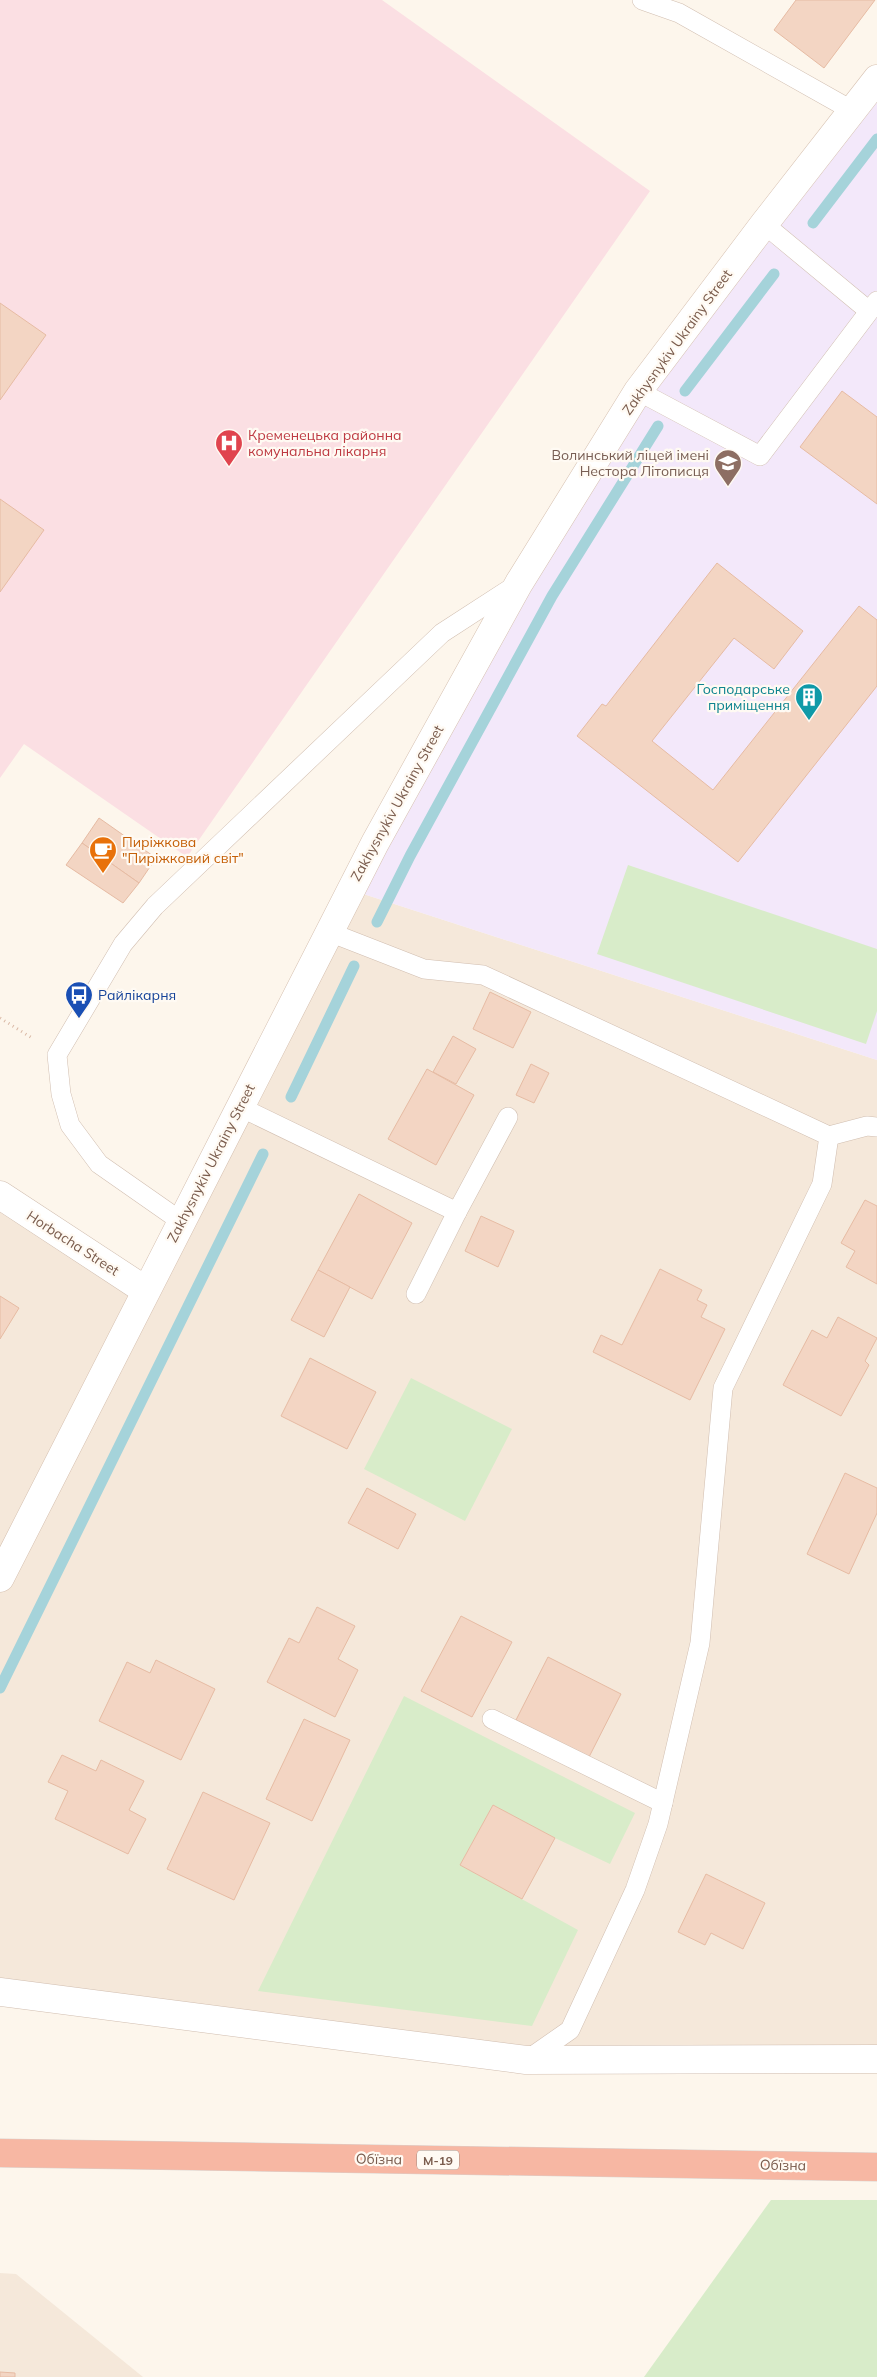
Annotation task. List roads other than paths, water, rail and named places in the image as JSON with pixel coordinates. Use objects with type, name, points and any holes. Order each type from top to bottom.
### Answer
[{"type":"highway","name":"Обїзна","points":[[0,2153],[877,2167]]},
{"type":"street","name":"Zakhysnykiv Ukrainy Street","points":[[0,1578],[145,1290],[182,1222],[375,843],[519,583],[638,391],[764,224],[877,79]]},
{"type":"street","name":"Horbacha Street","points":[[0,1195],[145,1290]]},
{"type":"street","points":[[0,1992],[526,2060],[877,2059]]},
{"type":"lane","points":[[642,0],[679,12],[852,111]]},
{"type":"lane","points":[[638,391],[760,456],[873,306],[764,224]]},
{"type":"lane","points":[[182,1222],[99,1164],[70,1125],[61,1094],[57,1056],[123,944],[155,906],[442,633],[519,583]]},
{"type":"lane","points":[[329,932],[424,969],[483,975],[829,1136],[867,1126],[877,1127]]},
{"type":"lane","points":[[240,1107],[457,1212]]},
{"type":"lane","points":[[416,1294],[457,1212],[508,1118]]},
{"type":"lane","points":[[526,2060],[570,2030],[635,1890],[658,1824],[700,1643],[723,1388],[822,1184],[829,1136]]},
{"type":"lane","points":[[492,1719],[663,1803]]},
{"type":"waterway","points":[[813,223],[877,139]]},
{"type":"waterway","points":[[685,391],[774,274]]},
{"type":"waterway","points":[[377,922],[410,856],[552,596],[658,426]]},
{"type":"waterway","points":[[291,1097],[354,966]]},
{"type":"waterway","points":[[0,1688],[263,1154]]},
{"type":"place","name":"Кременецька районна комунальна лікарня","points":[[229,467]]},
{"type":"place","name":"Волинський ліцей імені Нестора Літописця","points":[[728,487]]},
{"type":"place","name":"Господарське приміщення","points":[[809,721]]},
{"type":"place","name":"Пиріжкова \"Пиріжковий світ\"","points":[[103,874]]},
{"type":"place","name":"Райлікарня","points":[[79,1019]]}]
